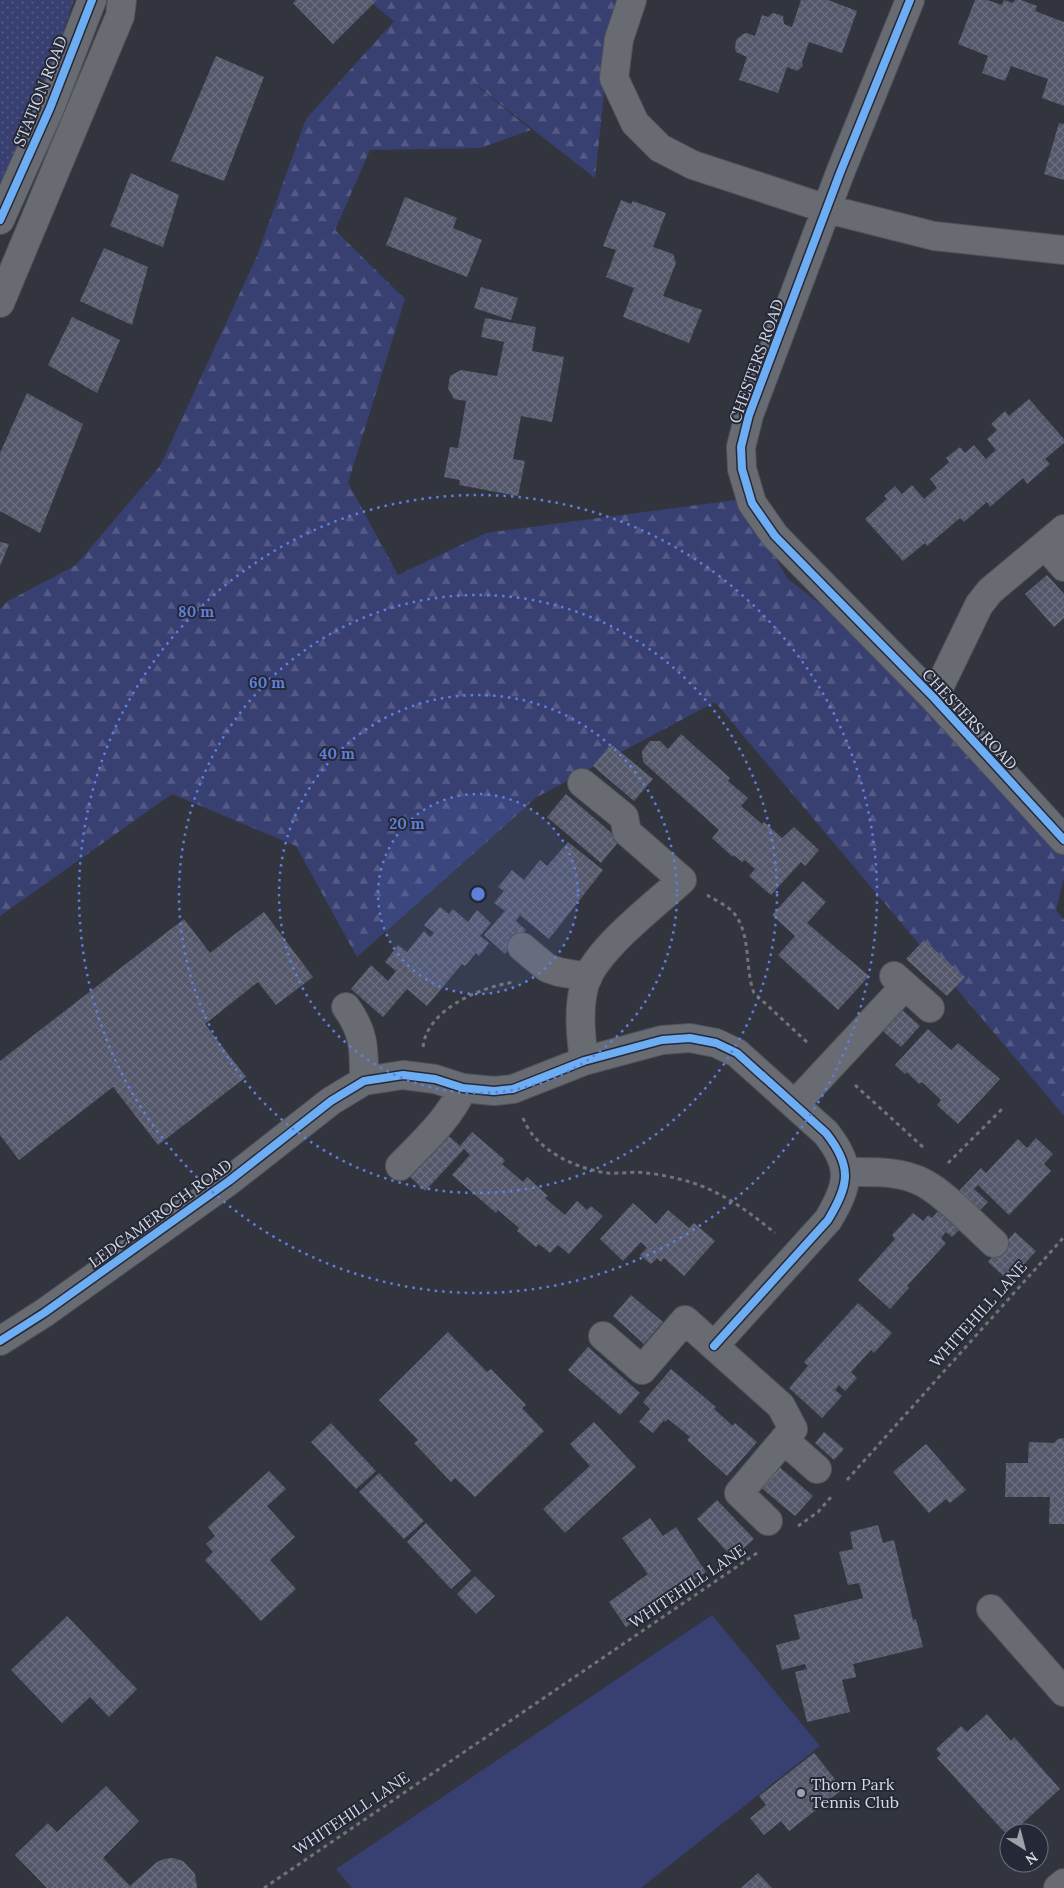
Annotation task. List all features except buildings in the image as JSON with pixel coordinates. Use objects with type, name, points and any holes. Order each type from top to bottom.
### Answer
[{"type":"street","name":"STATION ROAD","points":[[0,220],[50,108],[92,0]]},
{"type":"street","points":[[0,303],[120,16],[122,0]]},
{"type":"street","points":[[632,0],[619,39],[614,78],[635,123],[660,148],[693,166],[827,209],[934,236],[1064,250]]},
{"type":"street","name":"CHESTERS ROAD","points":[[910,0],[827,209],[749,415],[741,447],[742,469],[752,502],[775,536],[934,698],[1064,840]]},
{"type":"street","points":[[934,698],[979,606],[990,591],[1054,537],[1064,567]]},
{"type":"street","points":[[582,783],[624,816],[628,832],[682,880],[611,944],[593,965],[584,987],[580,1013],[584,1061]]},
{"type":"street","points":[[522,947],[547,968],[588,977]]},
{"type":"street","points":[[794,1104],[832,1065],[900,981],[930,1008]]},
{"type":"street","points":[[346,1007],[356,1021],[364,1045],[364,1081],[403,1075],[435,1079],[463,1088],[494,1090],[513,1088],[584,1061],[662,1040],[690,1038],[716,1043],[736,1053],[826,1133],[838,1148],[845,1166],[845,1184],[839,1201],[828,1220],[714,1346]]},
{"type":"street","name":"LEDCAMEROCH ROAD","points":[[0,1341],[44,1313],[221,1186],[331,1100],[364,1081]]},
{"type":"street","points":[[400,1166],[442,1123],[456,1105],[463,1088]]},
{"type":"street","points":[[845,1172],[882,1172],[908,1176],[936,1176],[994,1243]]},
{"type":"street","points":[[603,1336],[642,1370],[685,1320],[781,1406],[793,1429],[739,1492],[768,1533]]},
{"type":"street","points":[[784,1440],[817,1469]]},
{"type":"street","points":[[991,1609],[1064,1692]]},
{"type":"street","points":[[1058,1888],[1064,1883]]},
{"type":"path","points":[[682,880],[732,911],[739,921],[744,930],[750,983],[754,993],[832,1065],[936,1176],[1004,1107]]},
{"type":"path","points":[[420,1077],[424,1042],[431,1027],[444,1013],[481,989],[520,981]]},
{"type":"path","points":[[513,1088],[526,1127],[545,1147],[574,1165],[609,1173],[646,1172],[688,1182],[724,1196],[751,1213],[798,1252]]},
{"type":"path","points":[[793,1529],[818,1512],[838,1490]]},
{"type":"green space","points":[[0,0],[74,0],[38,104],[0,188]]},
{"type":"green space","points":[[368,0],[627,0],[607,65],[595,178],[453,67],[531,130],[480,148],[370,150],[335,230],[405,299],[348,483],[398,575],[486,533],[743,499],[787,578],[900,667],[1064,842],[1064,878],[1056,910],[1064,920],[1064,1116],[715,702],[537,797],[357,957],[296,846],[172,794],[0,916],[0,609],[8,601],[76,565],[160,466],[257,256],[306,119],[394,21]]},
{"type":"green space","points":[[712,1615],[820,1746],[641,1888],[352,1888],[336,1869]]},
{"type":"cycle path","points":[[0,220],[50,108],[92,0]]},
{"type":"cycle path","points":[[910,0],[840,173],[749,415],[741,447],[742,469],[752,503],[775,536],[934,698],[1064,840]]},
{"type":"cycle path","points":[[0,1341],[44,1313],[229,1181],[331,1101],[364,1081],[403,1075],[435,1079],[463,1088],[494,1091],[513,1089],[584,1061],[662,1040],[690,1038],[716,1043],[737,1053],[826,1133],[841,1156],[845,1176],[844,1186],[828,1220],[714,1346]]},
{"type":"place","name":"Thorn Park Tennis Club","points":[[801,1793]]}]
